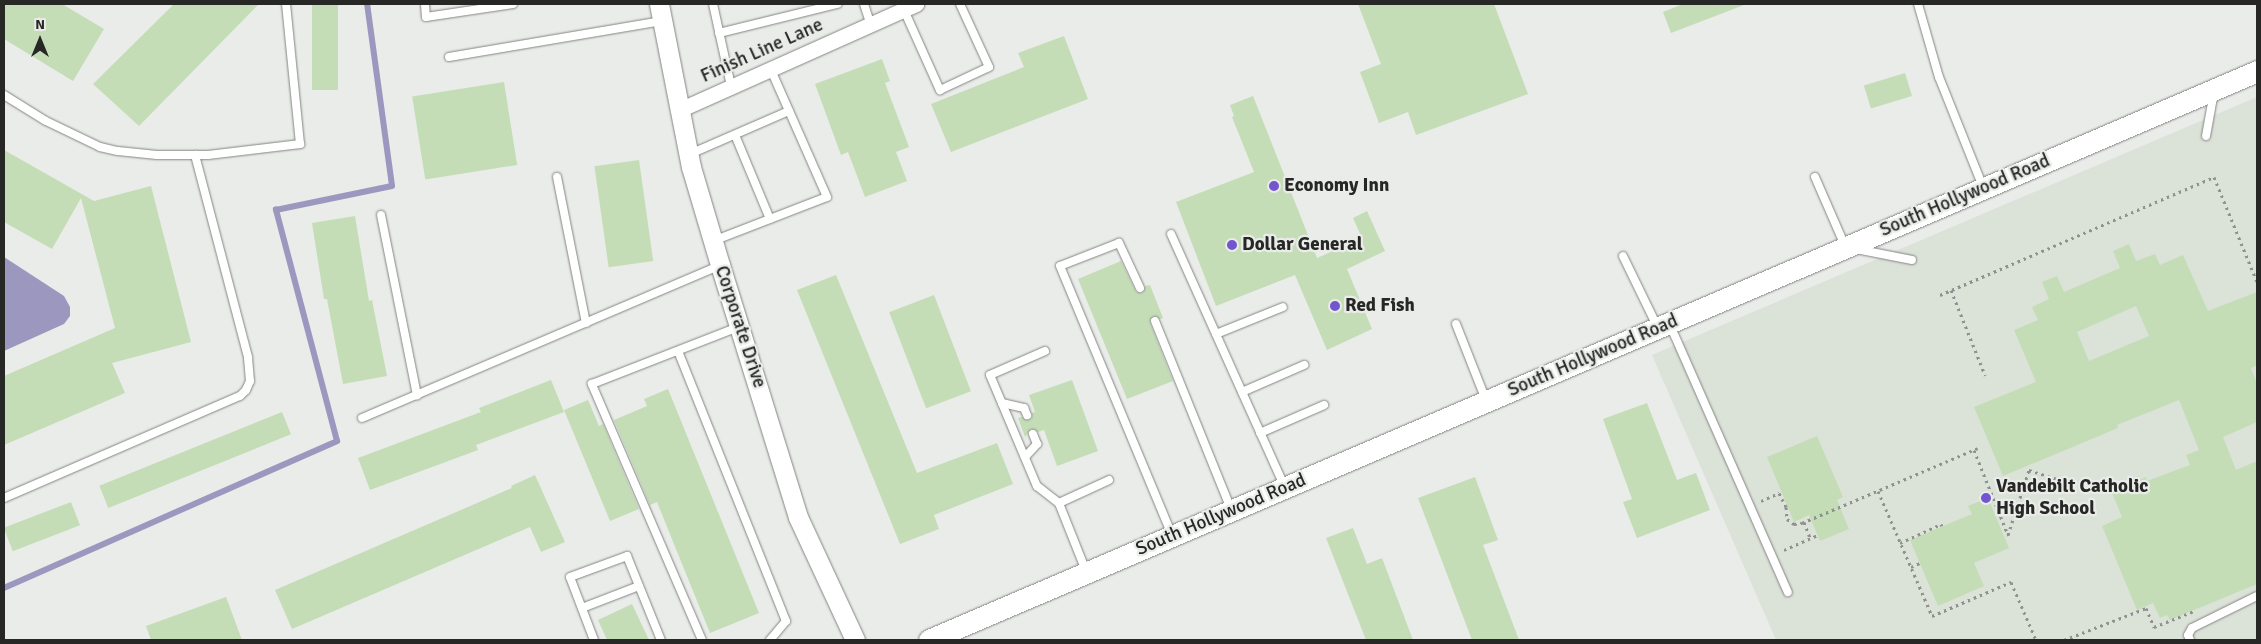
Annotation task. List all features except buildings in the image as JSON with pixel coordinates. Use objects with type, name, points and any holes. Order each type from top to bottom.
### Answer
[{"type":"main road","name":"South Hollywood Road","points":[[929,640],[2257,71]]},
{"type":"street","name":"Finish Line Lane","points":[[679,110],[910,7]]},
{"type":"street","name":"Corporate Drive","points":[[661,12],[688,155],[720,265],[798,517],[855,640]]},
{"type":"lane","points":[[4,95],[46,121],[100,148],[157,155],[195,156],[300,144],[286,4]]},
{"type":"lane","points":[[425,4],[426,17],[513,4]]},
{"type":"lane","points":[[713,4],[731,86]]},
{"type":"lane","points":[[719,32],[837,4]]},
{"type":"lane","points":[[864,4],[871,25]]},
{"type":"lane","points":[[910,7],[940,90],[989,67],[960,4]]},
{"type":"lane","points":[[1918,4],[1939,77],[1984,188]]},
{"type":"lane","points":[[449,57],[661,12]]},
{"type":"lane","points":[[713,241],[827,198],[771,70]]},
{"type":"lane","points":[[2206,136],[2214,90]]},
{"type":"lane","points":[[688,155],[789,111]]},
{"type":"lane","points":[[734,135],[770,219]]},
{"type":"lane","points":[[4,498],[240,396],[246,390],[250,381],[248,357],[195,156]]},
{"type":"lane","points":[[557,177],[586,323]]},
{"type":"lane","points":[[1815,177],[1846,248],[1912,260]]},
{"type":"lane","points":[[381,215],[417,395]]},
{"type":"lane","points":[[1171,234],[1285,488]]},
{"type":"lane","points":[[1140,288],[1119,243],[1060,266],[1172,536]]},
{"type":"lane","points":[[1623,256],[1664,326],[1750,506],[1788,592]]},
{"type":"lane","points":[[362,418],[720,265]]},
{"type":"lane","points":[[1216,334],[1283,307]]},
{"type":"lane","points":[[1155,321],[1232,510]]},
{"type":"lane","points":[[1456,324],[1487,401]]},
{"type":"lane","points":[[702,640],[592,384],[740,327]]},
{"type":"lane","points":[[678,351],[786,621],[770,640]]},
{"type":"lane","points":[[1045,351],[990,375],[1037,486],[1059,503],[1087,573]]},
{"type":"lane","points":[[1242,392],[1304,365]]},
{"type":"lane","points":[[1002,403],[1024,408],[1027,415]]},
{"type":"lane","points":[[1260,433],[1324,405]]},
{"type":"lane","points":[[1025,457],[1037,444],[1033,434]]},
{"type":"lane","points":[[1059,503],[1109,480]]},
{"type":"lane","points":[[594,640],[570,577],[627,556],[662,640]]},
{"type":"lane","points":[[582,608],[639,586]]},
{"type":"lane","points":[[2190,640],[2188,635],[2192,628],[2257,596]]},
{"type":"path","points":[[1940,295],[2214,177],[2257,282]]},
{"type":"path","points":[[1951,290],[1985,376]]},
{"type":"path","points":[[1750,506],[1779,492],[1786,507],[1787,519],[1794,524],[1804,522],[1978,448]]},
{"type":"path","points":[[1974,450],[2008,536],[2029,470],[2070,483]]},
{"type":"path","points":[[1878,491],[1932,616],[2011,582],[2036,640]]},
{"type":"path","points":[[1804,522],[1810,538]]},
{"type":"path","points":[[1900,543],[1941,524],[1942,526]]},
{"type":"path","points":[[1772,556],[1818,535]]},
{"type":"path","points":[[1911,567],[1920,563]]},
{"type":"path","points":[[2064,640],[2146,608],[2154,627],[2196,610]]},
{"type":"shaded area","name":"Vandebilt Catholic High School","points":[[2257,97],[2257,640],[1776,640],[1652,355]]},
{"type":"shaded area","points":[[4,257],[64,296],[70,307],[70,316],[64,324],[4,351]]},
{"type":"waterway","points":[[4,588],[337,441],[276,210],[392,186],[367,4]]},
{"type":"place","name":"Economy Inn","points":[[1274,186]]},
{"type":"place","name":"Dollar General","points":[[1232,245]]},
{"type":"place","name":"Red Fish","points":[[1335,306]]},
{"type":"place","name":"Vandebilt Catholic High School","points":[[1986,498]]}]
